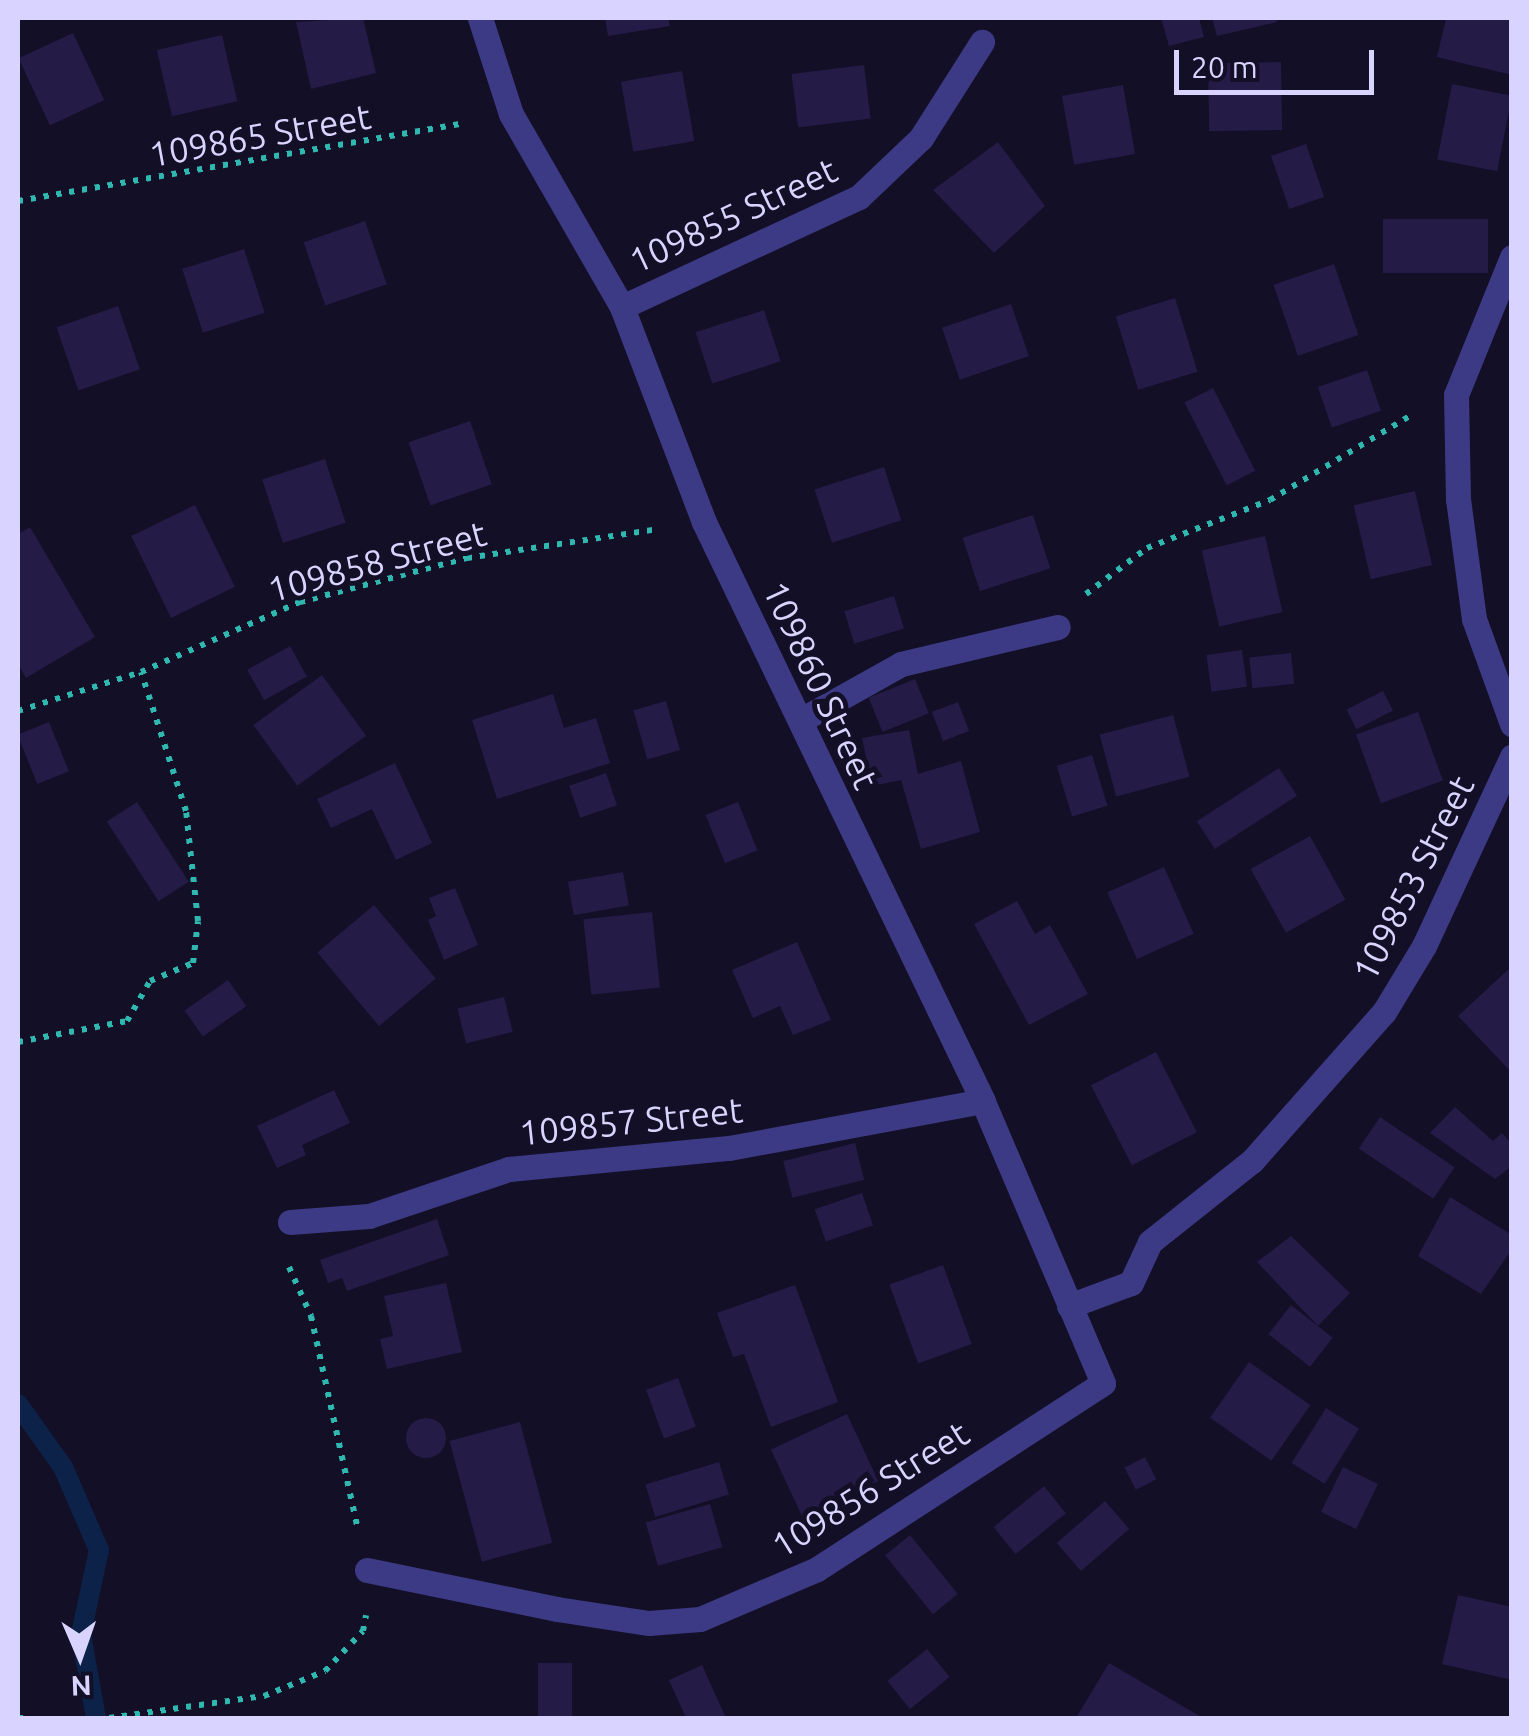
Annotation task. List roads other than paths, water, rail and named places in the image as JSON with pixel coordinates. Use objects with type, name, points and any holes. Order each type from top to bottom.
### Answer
[{"type":"street","name":"109860 Street","points":[[480,18],[511,114],[622,307],[704,522],[983,1100],[1103,1383]]},
{"type":"street","name":"109855 Street","points":[[622,307],[859,197],[922,138],[982,42]]},
{"type":"street","points":[[1512,257],[1456,395],[1458,499],[1474,620],[1512,724]]},
{"type":"street","points":[[800,720],[901,664],[1058,627]]},
{"type":"street","name":"109853 Street","points":[[1068,1306],[1130,1282],[1150,1242],[1252,1161],[1384,1012],[1424,946],[1512,756]]},
{"type":"street","name":"109857 Street","points":[[290,1222],[369,1216],[509,1169],[730,1148],[983,1100]]},
{"type":"street","name":"109856 Street","points":[[367,1570],[557,1610],[650,1623],[700,1619],[817,1569],[1103,1383]]},
{"type":"waterway","points":[[18,1404],[63,1467],[99,1550],[81,1634],[96,1718]]}]
